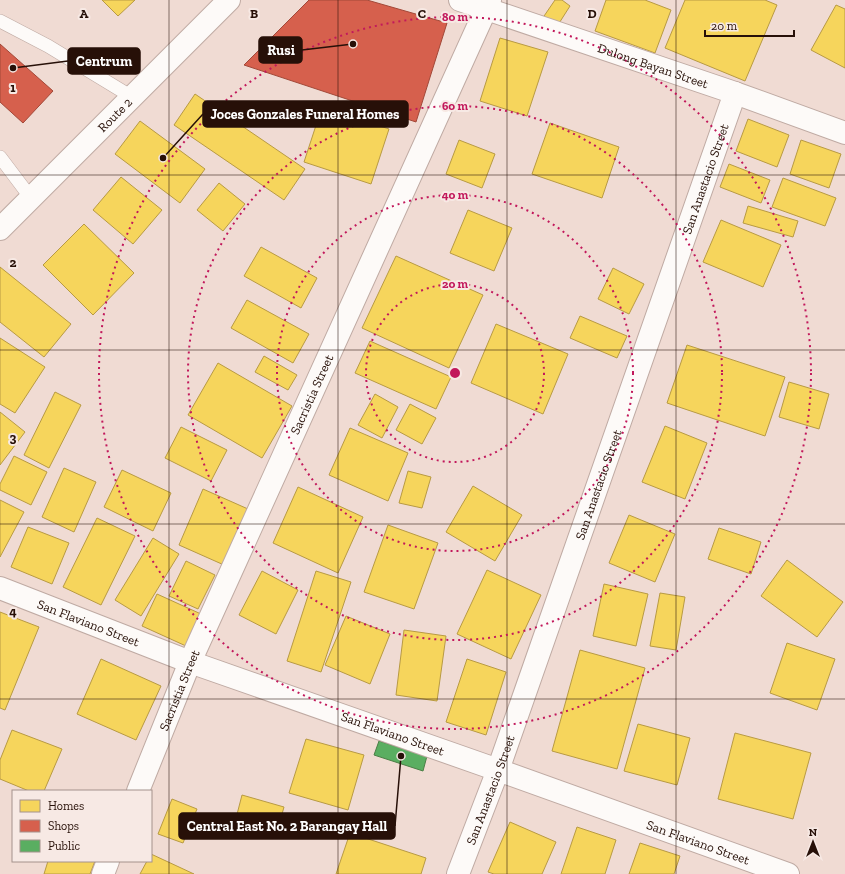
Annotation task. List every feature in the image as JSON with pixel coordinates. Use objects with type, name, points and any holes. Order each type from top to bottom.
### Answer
[{"type":"main road","name":"Route 2","points":[[0,229],[229,0]]},
{"type":"main road","name":"Dulong Bayan Street","points":[[460,0],[489,4],[845,133]]},
{"type":"main road","name":"Sacristia Street","points":[[138,790],[190,662],[489,4]]},
{"type":"main road","name":"San Anastacio Street","points":[[458,874],[498,770],[735,93]]},
{"type":"main road","name":"San Flaviano Street","points":[[0,588],[190,662],[788,874]]},
{"type":"main road","points":[[103,874],[108,862]]},
{"type":"lane","points":[[0,21],[48,46],[132,97]]},
{"type":"lane","points":[[0,157],[31,198]]},
{"type":"building: Homes","points":[[102,0],[135,0],[118,16]]},
{"type":"building: Homes","points":[[555,0],[562,0],[570,6],[556,28],[542,19]]},
{"type":"building: Homes","points":[[606,0],[645,0],[671,10],[655,53],[595,31]]},
{"type":"building: Homes","points":[[685,0],[765,0],[777,5],[745,81],[665,48]]},
{"type":"building: Homes","points":[[836,5],[845,9],[845,68],[811,50]]},
{"type":"building: Homes","points":[[500,38],[548,52],[527,116],[480,101]]},
{"type":"building: Homes","points":[[195,94],[305,169],[284,200],[174,125]]},
{"type":"building: Homes","points":[[322,107],[389,129],[371,184],[304,162]]},
{"type":"building: Homes","points":[[748,119],[789,135],[777,167],[736,151]]},
{"type":"building: Homes","points":[[140,121],[205,169],[180,203],[115,154]]},
{"type":"building: Homes","points":[[550,123],[619,147],[602,198],[532,174]]},
{"type":"building: Homes","points":[[459,140],[495,154],[482,188],[446,174]]},
{"type":"building: Homes","points":[[801,140],[841,154],[829,188],[790,174]]},
{"type":"building: Homes","points":[[729,164],[770,180],[761,203],[720,187]]},
{"type":"building: Homes","points":[[121,177],[162,210],[133,244],[93,210]]},
{"type":"building: Homes","points":[[783,178],[836,198],[825,226],[772,207]]},
{"type":"building: Homes","points":[[219,183],[245,204],[223,231],[197,210]]},
{"type":"building: Homes","points":[[748,206],[798,221],[793,237],[743,223]]},
{"type":"building: Homes","points":[[468,210],[512,228],[494,271],[450,253]]},
{"type":"building: Homes","points":[[721,220],[781,245],[763,287],[703,262]]},
{"type":"building: Homes","points":[[84,224],[134,273],[93,315],[43,265]]},
{"type":"building: Homes","points":[[261,247],[317,278],[301,308],[244,276]]},
{"type":"building: Homes","points":[[396,256],[483,295],[449,368],[362,328]]},
{"type":"building: Homes","points":[[0,267],[71,324],[44,357],[0,322]]},
{"type":"building: Homes","points":[[613,268],[644,284],[629,314],[598,299]]},
{"type":"building: Homes","points":[[247,300],[309,334],[293,363],[231,328]]},
{"type":"building: Homes","points":[[580,316],[627,336],[617,358],[570,338]]},
{"type":"building: Homes","points":[[496,324],[568,354],[543,414],[471,383]]},
{"type":"building: Homes","points":[[0,338],[45,367],[15,413],[0,404]]},
{"type":"building: Homes","points":[[370,341],[451,377],[436,409],[355,373]]},
{"type":"building: Homes","points":[[687,345],[785,377],[765,436],[667,403]]},
{"type":"building: Homes","points":[[264,356],[297,375],[288,390],[255,372]]},
{"type":"building: Homes","points":[[218,363],[292,406],[262,458],[188,415]]},
{"type":"building: Homes","points":[[789,382],[829,394],[819,429],[779,417]]},
{"type":"building: Homes","points":[[55,392],[81,405],[49,468],[24,455]]},
{"type":"building: Homes","points":[[375,394],[398,407],[382,438],[358,425]]},
{"type":"building: Homes","points":[[410,404],[436,418],[422,444],[396,430]]},
{"type":"building: Homes","points":[[0,412],[25,432],[0,465]]},
{"type":"building: Homes","points":[[665,426],[707,443],[685,499],[642,482]]},
{"type":"building: Homes","points":[[181,427],[227,450],[211,481],[165,458]]},
{"type":"building: Homes","points":[[350,428],[408,453],[388,501],[329,475]]},
{"type":"building: Homes","points":[[14,456],[47,472],[31,505],[0,490],[0,484]]},
{"type":"building: Homes","points":[[64,468],[96,482],[74,532],[42,517]]},
{"type":"building: Homes","points":[[122,470],[171,493],[153,531],[104,507]]},
{"type":"building: Homes","points":[[408,471],[431,477],[422,508],[399,503]]},
{"type":"building: Homes","points":[[473,486],[522,515],[495,561],[446,532]]},
{"type":"building: Homes","points":[[298,487],[363,517],[338,573],[273,543]]},
{"type":"building: Homes","points":[[203,489],[248,509],[224,565],[179,545]]},
{"type":"building: Homes","points":[[0,500],[24,512],[0,557]]},
{"type":"building: Homes","points":[[629,515],[675,534],[655,582],[609,563]]},
{"type":"building: Homes","points":[[97,518],[135,536],[101,605],[63,587]]},
{"type":"building: Homes","points":[[388,525],[438,543],[414,609],[364,592]]},
{"type":"building: Homes","points":[[28,527],[69,543],[52,584],[11,567]]},
{"type":"building: Homes","points":[[719,528],[761,542],[751,574],[708,559]]},
{"type":"building: Homes","points":[[153,538],[179,554],[141,616],[115,600]]},
{"type":"building: Homes","points":[[787,560],[843,602],[817,637],[761,596]]},
{"type":"building: Homes","points":[[186,561],[215,575],[198,609],[169,596]]},
{"type":"building: Homes","points":[[487,570],[541,595],[511,659],[457,634]]},
{"type":"building: Homes","points":[[262,571],[298,590],[276,634],[239,615]]},
{"type":"building: Homes","points":[[316,571],[351,582],[321,672],[287,661]]},
{"type":"building: Homes","points":[[604,584],[648,594],[636,646],[593,636]]},
{"type":"building: Homes","points":[[660,593],[685,597],[676,650],[650,646]]},
{"type":"building: Homes","points":[[157,594],[201,614],[186,646],[142,626]]},
{"type":"building: Homes","points":[[0,612],[39,627],[5,710],[0,708]]},
{"type":"building: Homes","points":[[346,616],[390,634],[370,684],[325,665]]},
{"type":"building: Homes","points":[[404,630],[446,636],[437,701],[396,695]]},
{"type":"building: Homes","points":[[787,643],[835,659],[817,710],[770,693]]},
{"type":"building: Homes","points":[[580,650],[645,668],[617,769],[552,751]]},
{"type":"building: Homes","points":[[101,659],[161,686],[136,740],[77,714]]},
{"type":"building: Homes","points":[[467,659],[506,672],[486,735],[446,722]]},
{"type":"building: Homes","points":[[638,724],[690,738],[677,785],[624,771]]},
{"type":"building: Homes","points":[[12,730],[62,749],[44,790],[27,790],[0,779],[0,760]]},
{"type":"building: Homes","points":[[735,733],[811,753],[793,819],[718,799]]},
{"type":"building: Homes","points":[[306,739],[364,755],[348,810],[289,793]]},
{"type":"building: Homes","points":[[242,795],[284,807],[276,835],[235,822]]},
{"type":"building: Homes","points":[[172,799],[197,809],[183,843],[158,834]]},
{"type":"building: Homes","points":[[510,822],[556,842],[542,874],[494,874],[488,872]]},
{"type":"building: Homes","points":[[577,827],[616,840],[605,874],[561,874]]},
{"type":"building: Homes","points":[[350,833],[426,858],[421,874],[336,874]]},
{"type":"building: Homes","points":[[640,843],[680,856],[674,874],[629,874]]},
{"type":"building: Homes","points":[[152,854],[194,874],[140,874],[146,862],[152,862]]},
{"type":"building: Homes","points":[[48,862],[95,862],[90,874],[44,874]]},
{"type":"building: Shops","points":[[309,0],[367,0],[447,23],[416,122],[244,65]]},
{"type":"building: Shops","points":[[0,44],[53,91],[23,123],[0,102]]},
{"type":"building: Public","points":[[379,741],[427,756],[423,771],[374,755]]},
{"type":"place","name":"Rusi","points":[[353,44]]},
{"type":"place","name":"Centrum","points":[[13,68]]},
{"type":"place","name":"Joces Gonzales Funeral Homes","points":[[163,158]]},
{"type":"place","name":"Central East No. 2 Barangay Hall","points":[[401,756]]}]
